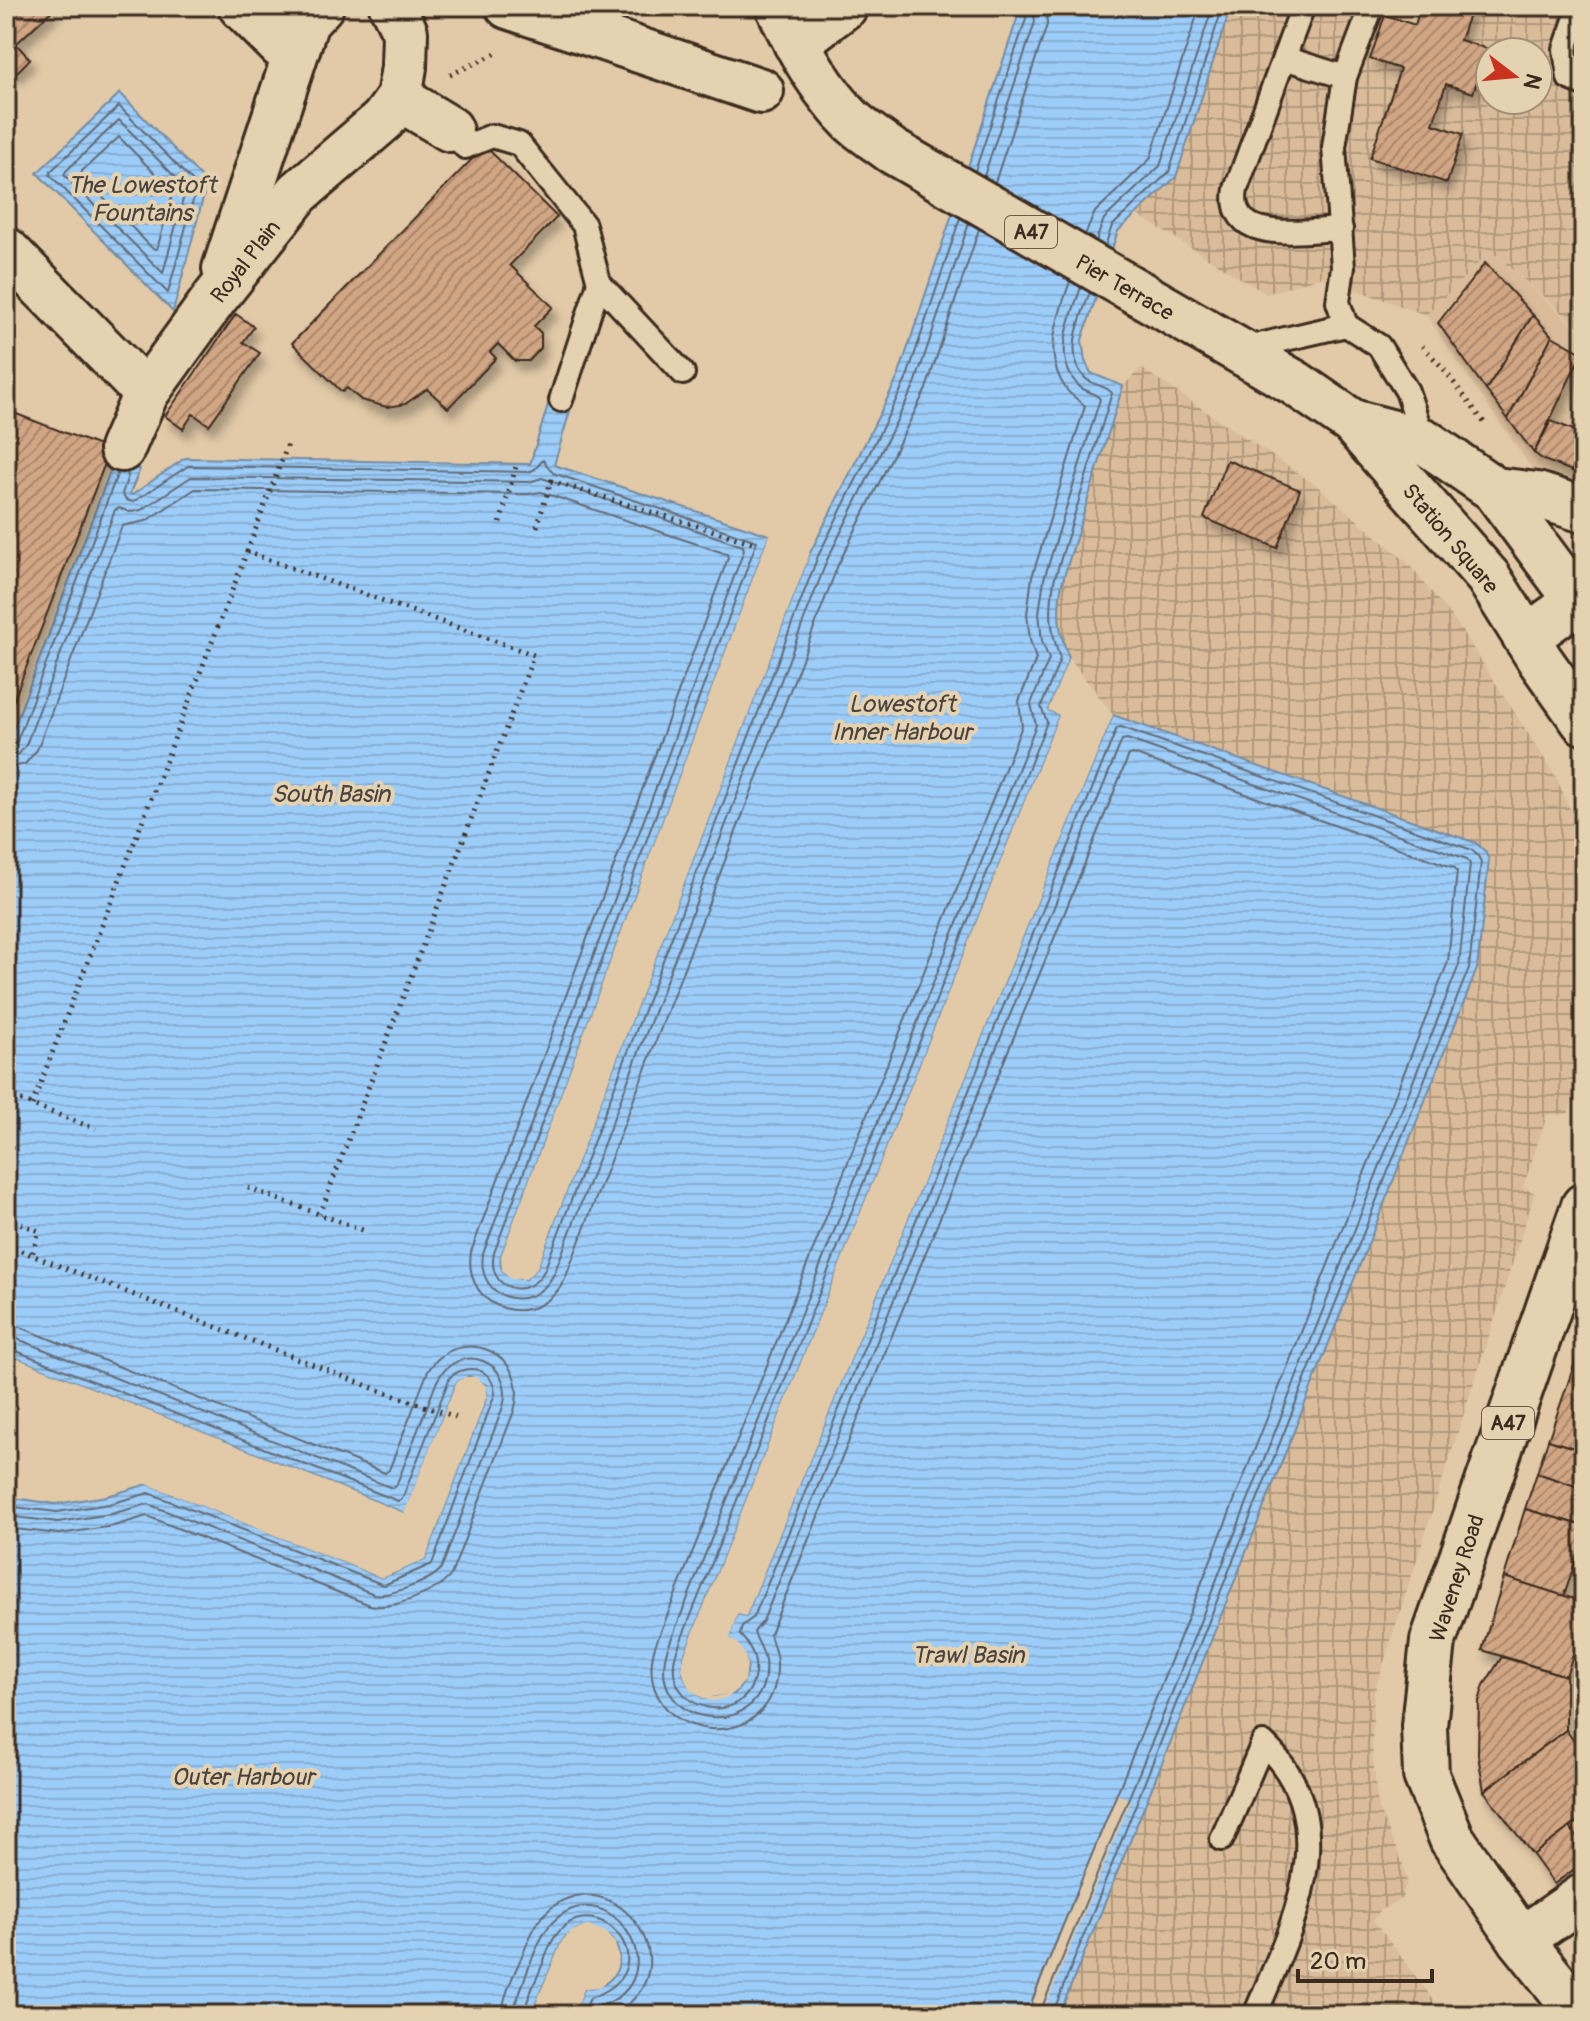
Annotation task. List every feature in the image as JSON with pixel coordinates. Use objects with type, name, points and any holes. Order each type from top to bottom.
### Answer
[{"type":"main road","points":[[241,6],[281,46],[314,14]]},
{"type":"main road","points":[[392,6],[405,32],[399,98],[450,129]]},
{"type":"main road","points":[[508,6],[761,91]]},
{"type":"main road","points":[[787,25],[845,6]]},
{"type":"main road","points":[[215,298],[314,14]]},
{"type":"main road","name":"Pier Terrace","points":[[787,25],[837,104],[854,122],[892,151],[1295,383],[1352,422]]},
{"type":"main road","name":"Royal Plain","points":[[122,449],[146,393],[215,298],[298,193],[383,120],[399,98]]},
{"type":"main road","points":[[6,250],[146,393]]},
{"type":"main road","name":"A47","points":[[1352,422],[1424,441],[1495,490],[1582,603]]},
{"type":"main road","name":"Station Square","points":[[1352,422],[1488,577],[1584,722]]},
{"type":"main road","points":[[1495,490],[1537,495],[1584,510]]},
{"type":"main road","points":[[1526,638],[1582,603]]},
{"type":"main road","name":"Waveney Road","points":[[1521,1940],[1452,1839],[1426,1775],[1424,1726],[1433,1641],[1584,1206]]},
{"type":"main road","points":[[1521,1940],[1584,1896]]},
{"type":"main road","name":"A47","points":[[1521,1940],[1581,2015]]},
{"type":"lane","points":[[1303,6],[1233,203],[1238,214],[1250,226],[1264,231],[1341,229]]},
{"type":"lane","points":[[1372,6],[1345,77],[1334,147],[1343,267],[1338,302],[1346,325],[1379,346],[1407,391],[1424,441]]},
{"type":"lane","points":[[1580,6],[1565,49],[1569,78],[1584,84]]},
{"type":"lane","points":[[1284,58],[1345,77]]},
{"type":"lane","points":[[450,129],[465,147],[492,136],[519,144],[584,225],[599,283],[683,373]]},
{"type":"lane","points":[[561,400],[599,283]]},
{"type":"lane","points":[[1237,351],[1346,325]]},
{"type":"lane","points":[[1222,1839],[1263,1743],[1278,1757],[1291,1777],[1301,1804],[1307,1834],[1306,1876],[1294,1924],[1255,2015]]},
{"type":"path","points":[[399,98],[561,23]]},
{"type":"path","points":[[32,1105],[288,444]]},
{"type":"path","points":[[500,523],[517,463]]},
{"type":"path","points":[[537,527],[551,481],[753,543]]},
{"type":"path","points":[[247,552],[534,655],[320,1214]]},
{"type":"path","points":[[6,1095],[96,1129]]},
{"type":"path","points":[[248,1188],[365,1231]]},
{"type":"path","points":[[6,1218],[39,1231],[32,1255]]},
{"type":"path","points":[[6,1245],[378,1390],[456,1417]]},
{"type":"shaded area","points":[[1231,6],[1584,6],[1584,332],[1491,251],[1426,315],[1320,277],[1266,294],[1136,214],[1176,177]]},
{"type":"shaded area","points":[[1491,251],[1584,335],[1584,545],[1426,315]]},
{"type":"shaded area","points":[[1141,368],[1316,485],[1407,562],[1456,622],[1555,775],[1584,840],[1584,1062],[1568,1114],[1547,1115],[1523,1188],[1535,1193],[1374,1693],[1372,1747],[1378,1808],[1407,1880],[1402,1898],[1381,1910],[1373,1920],[1445,2015],[1053,2015],[1485,851],[1476,843],[1113,715],[1069,658],[1060,636],[1057,612],[1062,583],[1123,386]]},
{"type":"water","points":[[992,6],[1231,6],[1176,177],[1118,231],[1082,340],[1085,361],[1091,373],[1123,386],[1062,583],[1060,621],[1069,658],[1048,710],[1059,715],[684,1656],[684,1676],[693,1691],[704,1699],[734,1694],[745,1679],[745,1658],[729,1638],[737,1614],[746,1616],[1113,715],[1476,843],[1489,860],[1477,969],[1182,1714],[1059,2015],[574,2015],[584,1989],[609,1981],[619,1962],[613,1941],[603,1933],[584,1928],[567,1935],[562,1941],[531,2015],[6,2015],[6,1497],[56,1504],[107,1496],[148,1484],[382,1578],[425,1560],[487,1396],[486,1385],[469,1376],[456,1383],[405,1513],[6,1354],[6,821],[9,812],[6,810],[6,748],[115,458],[140,469],[130,493],[132,495],[185,458],[530,464],[550,398],[572,404],[554,465],[769,535],[501,1256],[501,1268],[506,1275],[526,1279],[537,1268],[810,553],[898,377],[1018,16]]},
{"type":"water","name":"The Lowestoft Fountains","points":[[120,93],[207,183],[173,312],[37,173]]},
{"type":"pier","points":[[769,535],[772,537],[505,1257],[505,1268],[512,1275],[525,1276],[533,1266],[807,551],[810,553],[537,1268],[526,1279],[510,1279],[502,1270],[501,1256]]},
{"type":"pier","points":[[1069,658],[1072,662],[1053,708],[1062,712],[1063,716],[688,1657],[688,1679],[693,1687],[706,1695],[727,1694],[741,1679],[741,1656],[725,1639],[734,1612],[744,1611],[1110,712],[1113,715],[746,1616],[737,1614],[730,1638],[745,1655],[745,1681],[729,1697],[714,1701],[704,1699],[690,1690],[685,1680],[682,1669],[684,1656],[1059,715],[1048,710]]},
{"type":"pier","points":[[6,1354],[404,1513],[456,1383],[464,1377],[477,1377],[486,1386],[487,1396],[425,1560],[382,1578],[142,1482],[150,1480],[382,1573],[422,1557],[482,1399],[483,1389],[475,1381],[466,1381],[457,1390],[409,1514],[404,1517],[6,1358]]},
{"type":"pier","points":[[1117,1794],[1131,1800],[1042,2015],[1025,2015]]},
{"type":"pier","points":[[588,1926],[604,1931],[615,1943],[619,1959],[614,1974],[598,1988],[584,1989],[574,2015],[570,2015],[581,1987],[606,1979],[615,1958],[613,1947],[602,1934],[588,1930],[575,1934],[565,1943],[535,2015],[531,2015],[562,1941],[571,1931]]},
{"type":"building","points":[[6,6],[57,6],[16,44],[30,59],[14,75],[6,67]]},
{"type":"building","points":[[1421,6],[1472,6],[1460,40],[1474,44],[1474,90],[1473,93],[1446,84],[1433,124],[1463,134],[1447,183],[1370,158],[1400,69],[1370,59],[1385,15],[1415,25]]},
{"type":"building","points":[[485,146],[557,217],[510,265],[553,307],[534,326],[541,333],[541,348],[529,361],[515,361],[498,344],[490,352],[496,358],[448,408],[427,389],[405,404],[387,407],[361,400],[347,388],[342,392],[292,343]]},
{"type":"building","points":[[1485,263],[1533,315],[1486,390],[1438,323]]},
{"type":"building","points":[[236,314],[254,327],[243,342],[260,353],[209,425],[193,414],[183,429],[165,416]]},
{"type":"building","points":[[1533,315],[1552,336],[1508,419],[1486,390]]},
{"type":"building","points":[[1552,336],[1582,353],[1534,453],[1508,419]]},
{"type":"building","points":[[6,410],[110,450],[6,720]]},
{"type":"building","points":[[1551,421],[1584,434],[1584,443],[1572,471],[1534,453]]},
{"type":"building","points":[[1584,443],[1584,474],[1572,471]]},
{"type":"building","points":[[1227,460],[1300,490],[1277,548],[1204,518]]},
{"type":"building","points":[[1584,1337],[1584,1451],[1548,1440]]},
{"type":"building","points":[[1548,1440],[1584,1451],[1584,1489],[1537,1473]]},
{"type":"building","points":[[1537,1473],[1584,1489],[1584,1526],[1525,1509]]},
{"type":"building","points":[[1525,1509],[1584,1526],[1584,1535],[1564,1596],[1504,1577]]},
{"type":"building","points":[[1504,1577],[1584,1602],[1584,1644],[1577,1642],[1566,1676],[1482,1650]]},
{"type":"building","points":[[1502,1657],[1566,1676],[1566,1730],[1484,1791],[1478,1755],[1479,1701],[1484,1685]]},
{"type":"building","points":[[1566,1730],[1584,1755],[1584,1817],[1533,1855],[1484,1791]]},
{"type":"building","points":[[1584,1817],[1584,1847],[1570,1827]]},
{"type":"building","points":[[1570,1827],[1584,1847],[1584,1862],[1554,1884],[1533,1855]]},
{"type":"water label","name":"Lowestoft Inner Harbour","points":[[902,718]]},
{"type":"water label","name":"South Basin","points":[[331,794]]},
{"type":"water label","name":"Trawl Basin","points":[[968,1655]]},
{"type":"water label","name":"Outer Harbour","points":[[243,1777]]}]
